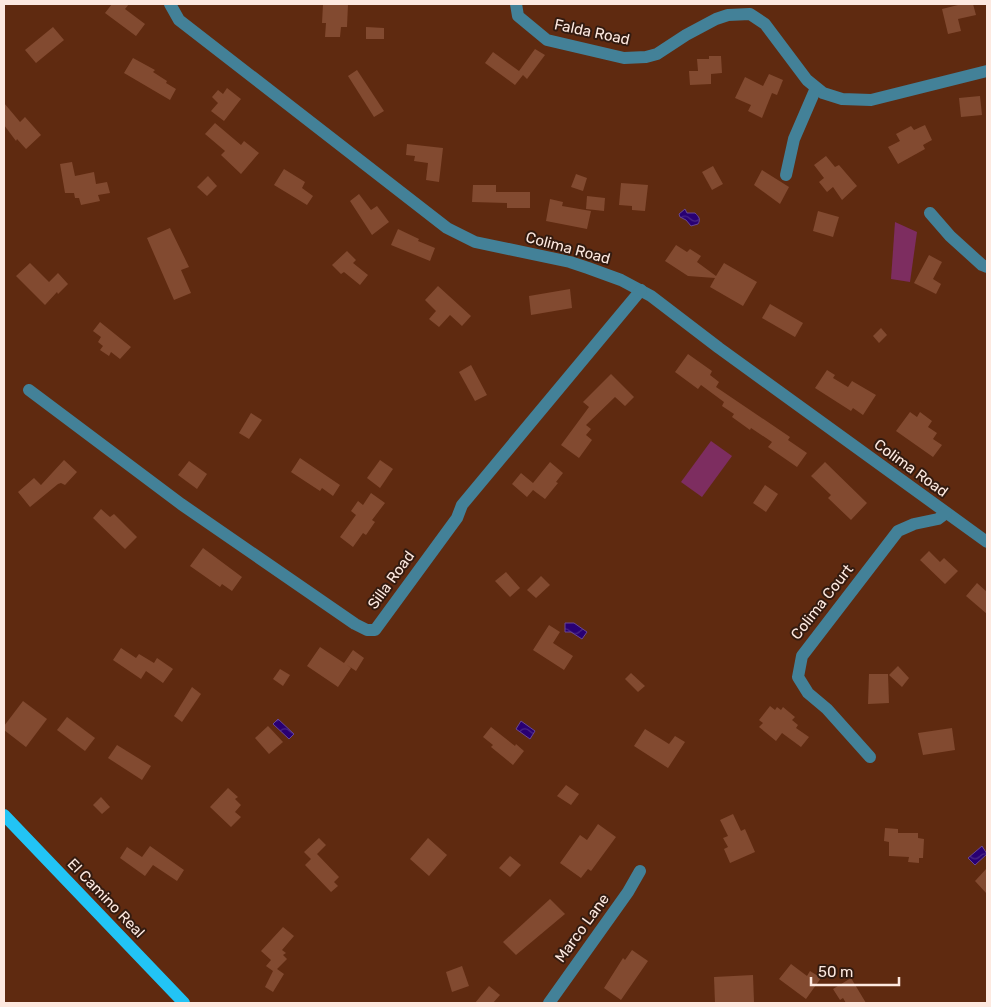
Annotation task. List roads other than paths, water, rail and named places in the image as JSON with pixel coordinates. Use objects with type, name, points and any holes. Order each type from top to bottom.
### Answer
[{"type":"main road","name":"El Camino Real","points":[[4,815],[184,1003]]},
{"type":"street","name":"Colima Road","points":[[170,4],[179,20],[447,228],[475,242],[570,262],[621,280],[641,290],[987,542]]},
{"type":"street","name":"Falda Road","points":[[516,4],[518,16],[547,40],[624,58],[646,57],[657,54],[686,35],[716,19],[728,15],[750,14],[765,24],[807,80],[823,93],[842,99],[871,100],[987,71]]},
{"type":"street","points":[[786,175],[794,139],[816,88]]},
{"type":"street","points":[[930,213],[950,236],[982,265],[987,267]]},
{"type":"street","name":"Silla Road","points":[[29,390],[181,504],[355,624],[367,630],[375,630],[457,518],[462,505],[641,290]]},
{"type":"street","name":"Colima Court","points":[[870,757],[827,709],[808,693],[798,677],[802,656],[898,531],[914,524],[938,519],[946,513]]},
{"type":"street","name":"Marco Lane","points":[[549,1003],[628,892],[640,871]]},
{"type":"water","points":[[685,209],[687,213],[695,213],[698,216],[698,224],[691,226],[680,217],[679,214]]},
{"type":"water","points":[[565,623],[574,623],[587,632],[582,639],[571,632],[565,632]]},
{"type":"water","points":[[278,719],[294,734],[289,739],[273,724]]},
{"type":"water","points":[[521,721],[535,731],[530,739],[516,729]]},
{"type":"water","points":[[982,846],[987,854],[975,865],[968,858]]}]
